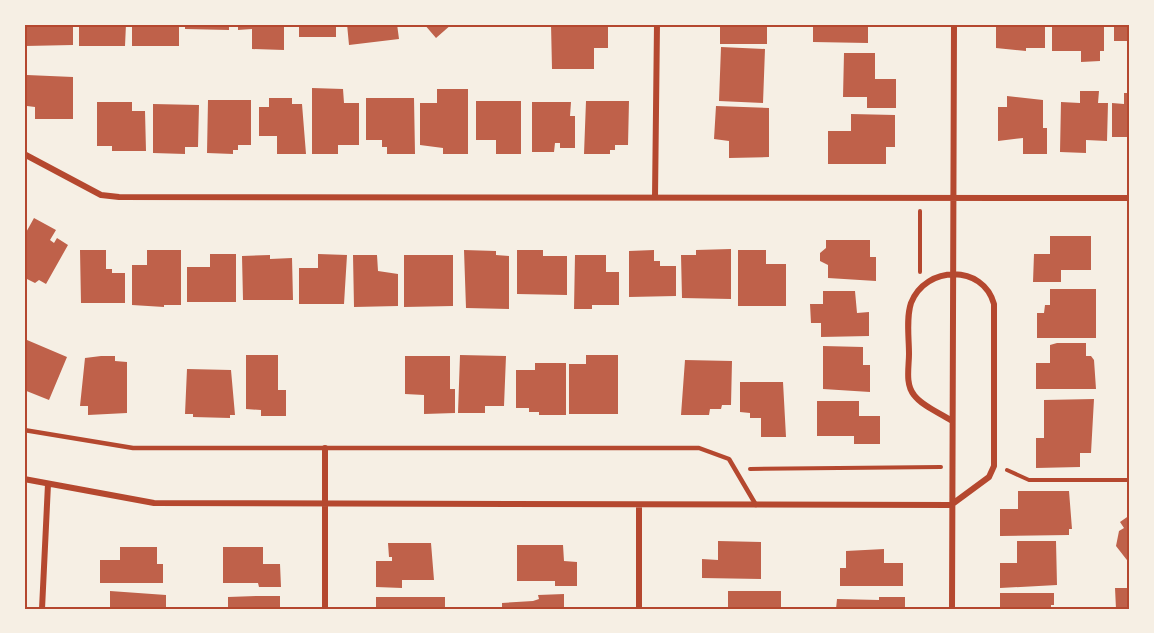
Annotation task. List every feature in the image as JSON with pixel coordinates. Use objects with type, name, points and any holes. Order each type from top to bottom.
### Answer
[{"type":"street","points":[[655,197],[657,24]]},
{"type":"street","points":[[952,609],[951,466],[955,272],[954,24]]},
{"type":"street","points":[[24,154],[101,195],[119,197],[1130,198]]},
{"type":"street","points":[[24,478],[154,503],[951,505],[989,477],[994,466],[994,304],[986,286],[973,278],[955,272],[934,278],[920,288],[909,314],[909,383],[914,395],[952,421]]},
{"type":"street","points":[[325,448],[327,504],[325,609]]},
{"type":"street","points":[[42,609],[48,484]]},
{"type":"street","points":[[639,506],[639,609]]},
{"type":"lane","points":[[24,430],[133,448],[699,448],[729,459],[756,506]]},
{"type":"path","points":[[920,198],[920,288]]},
{"type":"path","points":[[737,470],[951,466]]},
{"type":"path","points":[[994,466],[1029,480],[1130,480]]},
{"type":"building","points":[[25,24],[73,24],[73,45],[25,46]]},
{"type":"building","points":[[79,24],[126,24],[125,46],[79,46]]},
{"type":"building","points":[[132,24],[179,24],[179,46],[132,46]]},
{"type":"building","points":[[185,24],[229,24],[229,30],[185,29]]},
{"type":"building","points":[[238,24],[284,24],[284,50],[252,49],[252,29],[238,30]]},
{"type":"building","points":[[299,24],[336,24],[336,37],[299,37]]},
{"type":"building","points":[[347,24],[397,24],[399,39],[349,45]]},
{"type":"building","points":[[424,24],[452,24],[436,38]]},
{"type":"building","points":[[551,24],[608,24],[608,48],[594,48],[594,69],[552,69]]},
{"type":"building","points":[[720,24],[767,24],[767,44],[720,44]]},
{"type":"building","points":[[813,24],[868,24],[868,43],[813,42]]},
{"type":"building","points":[[996,24],[1045,24],[1045,48],[1026,48],[1026,51],[996,48]]},
{"type":"building","points":[[1052,24],[1104,24],[1104,51],[1100,51],[1100,61],[1081,62],[1081,51],[1052,51]]},
{"type":"building","points":[[1114,24],[1130,24],[1130,41],[1114,41]]},
{"type":"building","points":[[721,47],[765,49],[763,103],[719,101]]},
{"type":"building","points":[[844,53],[875,53],[875,79],[896,79],[896,108],[867,108],[867,97],[843,97]]},
{"type":"building","points":[[27,75],[73,77],[73,119],[35,119],[35,107],[27,106]]},
{"type":"building","points":[[312,88],[343,89],[344,103],[359,103],[359,145],[338,145],[338,154],[312,154]]},
{"type":"building","points":[[437,89],[468,89],[468,154],[443,154],[443,148],[420,145],[420,103],[437,103]]},
{"type":"building","points":[[1080,91],[1099,91],[1098,103],[1108,103],[1107,141],[1086,140],[1086,153],[1060,152],[1061,102],[1080,103]]},
{"type":"building","points":[[1124,93],[1130,93],[1130,137],[1112,137],[1112,103],[1124,104]]},
{"type":"building","points":[[1007,96],[1043,100],[1043,128],[1047,128],[1047,154],[1023,154],[1023,138],[998,141],[998,107],[1007,107]]},
{"type":"building","points":[[269,98],[292,98],[292,104],[302,104],[306,154],[277,154],[277,136],[259,136],[259,107],[269,107]]},
{"type":"building","points":[[366,98],[414,98],[415,154],[387,154],[387,147],[382,147],[382,140],[366,140]]},
{"type":"building","points":[[208,100],[251,100],[251,145],[238,145],[238,150],[233,150],[233,154],[207,153]]},
{"type":"building","points":[[476,101],[521,101],[521,154],[496,154],[496,140],[476,140]]},
{"type":"building","points":[[586,101],[629,101],[628,145],[615,145],[615,150],[610,150],[610,154],[584,154]]},
{"type":"building","points":[[97,102],[132,102],[132,111],[145,111],[146,151],[112,151],[112,146],[97,146]]},
{"type":"building","points":[[532,102],[571,102],[570,116],[575,116],[575,148],[560,148],[560,143],[555,143],[554,152],[532,152]]},
{"type":"building","points":[[153,104],[199,105],[198,147],[185,147],[185,154],[153,153]]},
{"type":"building","points":[[716,106],[769,108],[769,157],[729,158],[729,141],[714,139]]},
{"type":"building","points":[[851,114],[895,115],[895,147],[886,147],[886,164],[828,164],[828,131],[851,131]]},
{"type":"building","points":[[34,218],[56,230],[50,240],[54,243],[57,238],[68,245],[46,284],[39,280],[35,283],[27,279],[27,273],[24,272],[24,236]]},
{"type":"building","points":[[1050,236],[1091,236],[1091,270],[1061,270],[1061,282],[1033,282],[1034,254],[1050,254]]},
{"type":"building","points":[[826,240],[870,240],[870,257],[876,257],[876,281],[828,278],[828,265],[820,261],[820,253],[826,248]]},
{"type":"building","points":[[731,249],[731,299],[682,298],[681,255],[696,255],[696,250]]},
{"type":"building","points":[[80,250],[106,250],[106,269],[112,269],[112,273],[125,273],[125,303],[81,303]]},
{"type":"building","points":[[147,250],[181,250],[181,305],[164,305],[164,307],[132,305],[132,265],[147,265]]},
{"type":"building","points":[[464,250],[496,251],[496,255],[509,256],[509,309],[466,308]]},
{"type":"building","points":[[517,250],[543,250],[543,256],[567,256],[567,295],[517,294]]},
{"type":"building","points":[[654,250],[654,261],[660,261],[660,266],[676,266],[676,296],[629,297],[629,251]]},
{"type":"building","points":[[738,250],[766,250],[766,264],[786,264],[786,306],[738,306]]},
{"type":"building","points":[[210,254],[236,254],[236,302],[187,302],[187,267],[210,267]]},
{"type":"building","points":[[318,254],[347,255],[344,304],[299,304],[299,268],[318,268]]},
{"type":"building","points":[[270,255],[270,259],[292,258],[293,300],[243,300],[242,256]]},
{"type":"building","points":[[353,255],[377,255],[378,271],[398,274],[398,306],[354,307]]},
{"type":"building","points":[[404,255],[453,255],[453,306],[404,307]]},
{"type":"building","points":[[575,255],[606,255],[606,272],[619,272],[619,305],[592,305],[592,309],[574,309]]},
{"type":"building","points":[[1050,289],[1096,289],[1096,338],[1037,338],[1037,313],[1044,313],[1045,305],[1050,305]]},
{"type":"building","points":[[823,291],[855,291],[857,313],[869,312],[869,336],[821,337],[821,323],[811,323],[810,304],[823,304]]},
{"type":"building","points":[[27,340],[67,357],[49,400],[24,390],[24,347]]},
{"type":"building","points":[[1086,343],[1086,356],[1091,356],[1094,360],[1096,389],[1036,389],[1036,363],[1050,363],[1050,345]]},
{"type":"building","points":[[823,346],[863,347],[863,365],[870,365],[870,392],[823,389]]},
{"type":"building","points":[[246,355],[278,355],[278,390],[286,390],[286,416],[261,416],[261,410],[246,409]]},
{"type":"building","points":[[460,355],[506,356],[504,406],[485,406],[485,413],[458,413]]},
{"type":"building","points":[[586,355],[618,355],[618,414],[569,414],[569,364],[586,364]]},
{"type":"building","points":[[115,356],[115,361],[127,362],[127,413],[88,415],[88,406],[80,406],[85,358]]},
{"type":"building","points":[[405,356],[450,356],[450,389],[455,389],[455,413],[424,414],[424,395],[405,394]]},
{"type":"building","points":[[685,360],[732,361],[731,405],[722,405],[721,409],[710,409],[709,415],[681,415]]},
{"type":"building","points":[[535,363],[566,363],[566,415],[539,415],[539,412],[529,412],[529,408],[516,408],[516,370],[535,370]]},
{"type":"building","points":[[187,369],[231,370],[235,415],[230,415],[230,418],[193,417],[193,414],[185,414]]},
{"type":"building","points":[[740,382],[783,382],[786,437],[761,437],[761,418],[750,418],[750,413],[740,412]]},
{"type":"building","points":[[1094,399],[1091,453],[1080,453],[1080,467],[1036,468],[1036,438],[1044,438],[1044,400]]},
{"type":"building","points":[[817,401],[859,401],[859,416],[880,416],[880,444],[854,444],[854,436],[817,436]]},
{"type":"building","points":[[1018,491],[1069,491],[1072,529],[1069,529],[1069,535],[1000,536],[1000,509],[1018,509]]},
{"type":"building","points":[[1130,515],[1130,564],[1116,546],[1119,531],[1124,528],[1120,522]]},
{"type":"building","points":[[718,541],[761,542],[761,579],[702,578],[702,559],[718,560]]},
{"type":"building","points":[[1017,541],[1056,541],[1057,585],[1000,588],[1000,563],[1017,563]]},
{"type":"building","points":[[388,543],[431,543],[434,580],[402,580],[402,588],[376,587],[376,561],[392,561],[392,557],[389,557]]},
{"type":"building","points":[[517,545],[563,545],[564,561],[577,562],[577,586],[555,586],[555,581],[517,581]]},
{"type":"building","points":[[120,547],[157,547],[157,564],[163,564],[163,583],[100,583],[100,560],[120,560]]},
{"type":"building","points":[[223,547],[263,547],[263,564],[280,564],[281,587],[259,587],[258,583],[223,583]]},
{"type":"building","points":[[884,549],[884,563],[903,563],[903,586],[840,586],[840,568],[846,568],[846,551]]},
{"type":"building","points":[[1115,588],[1130,588],[1130,609],[1116,609]]},
{"type":"building","points":[[110,591],[166,595],[166,609],[110,609]]},
{"type":"building","points":[[728,591],[781,591],[781,609],[728,609]]},
{"type":"building","points":[[1000,593],[1054,593],[1054,605],[1051,605],[1051,609],[1000,609]]},
{"type":"building","points":[[564,594],[564,609],[502,609],[502,603],[533,601],[539,599],[538,595]]},
{"type":"building","points":[[280,596],[280,609],[228,609],[228,597]]},
{"type":"building","points":[[376,597],[445,597],[445,609],[376,609]]},
{"type":"building","points":[[879,597],[905,597],[905,609],[836,609],[837,599],[879,600]]}]
